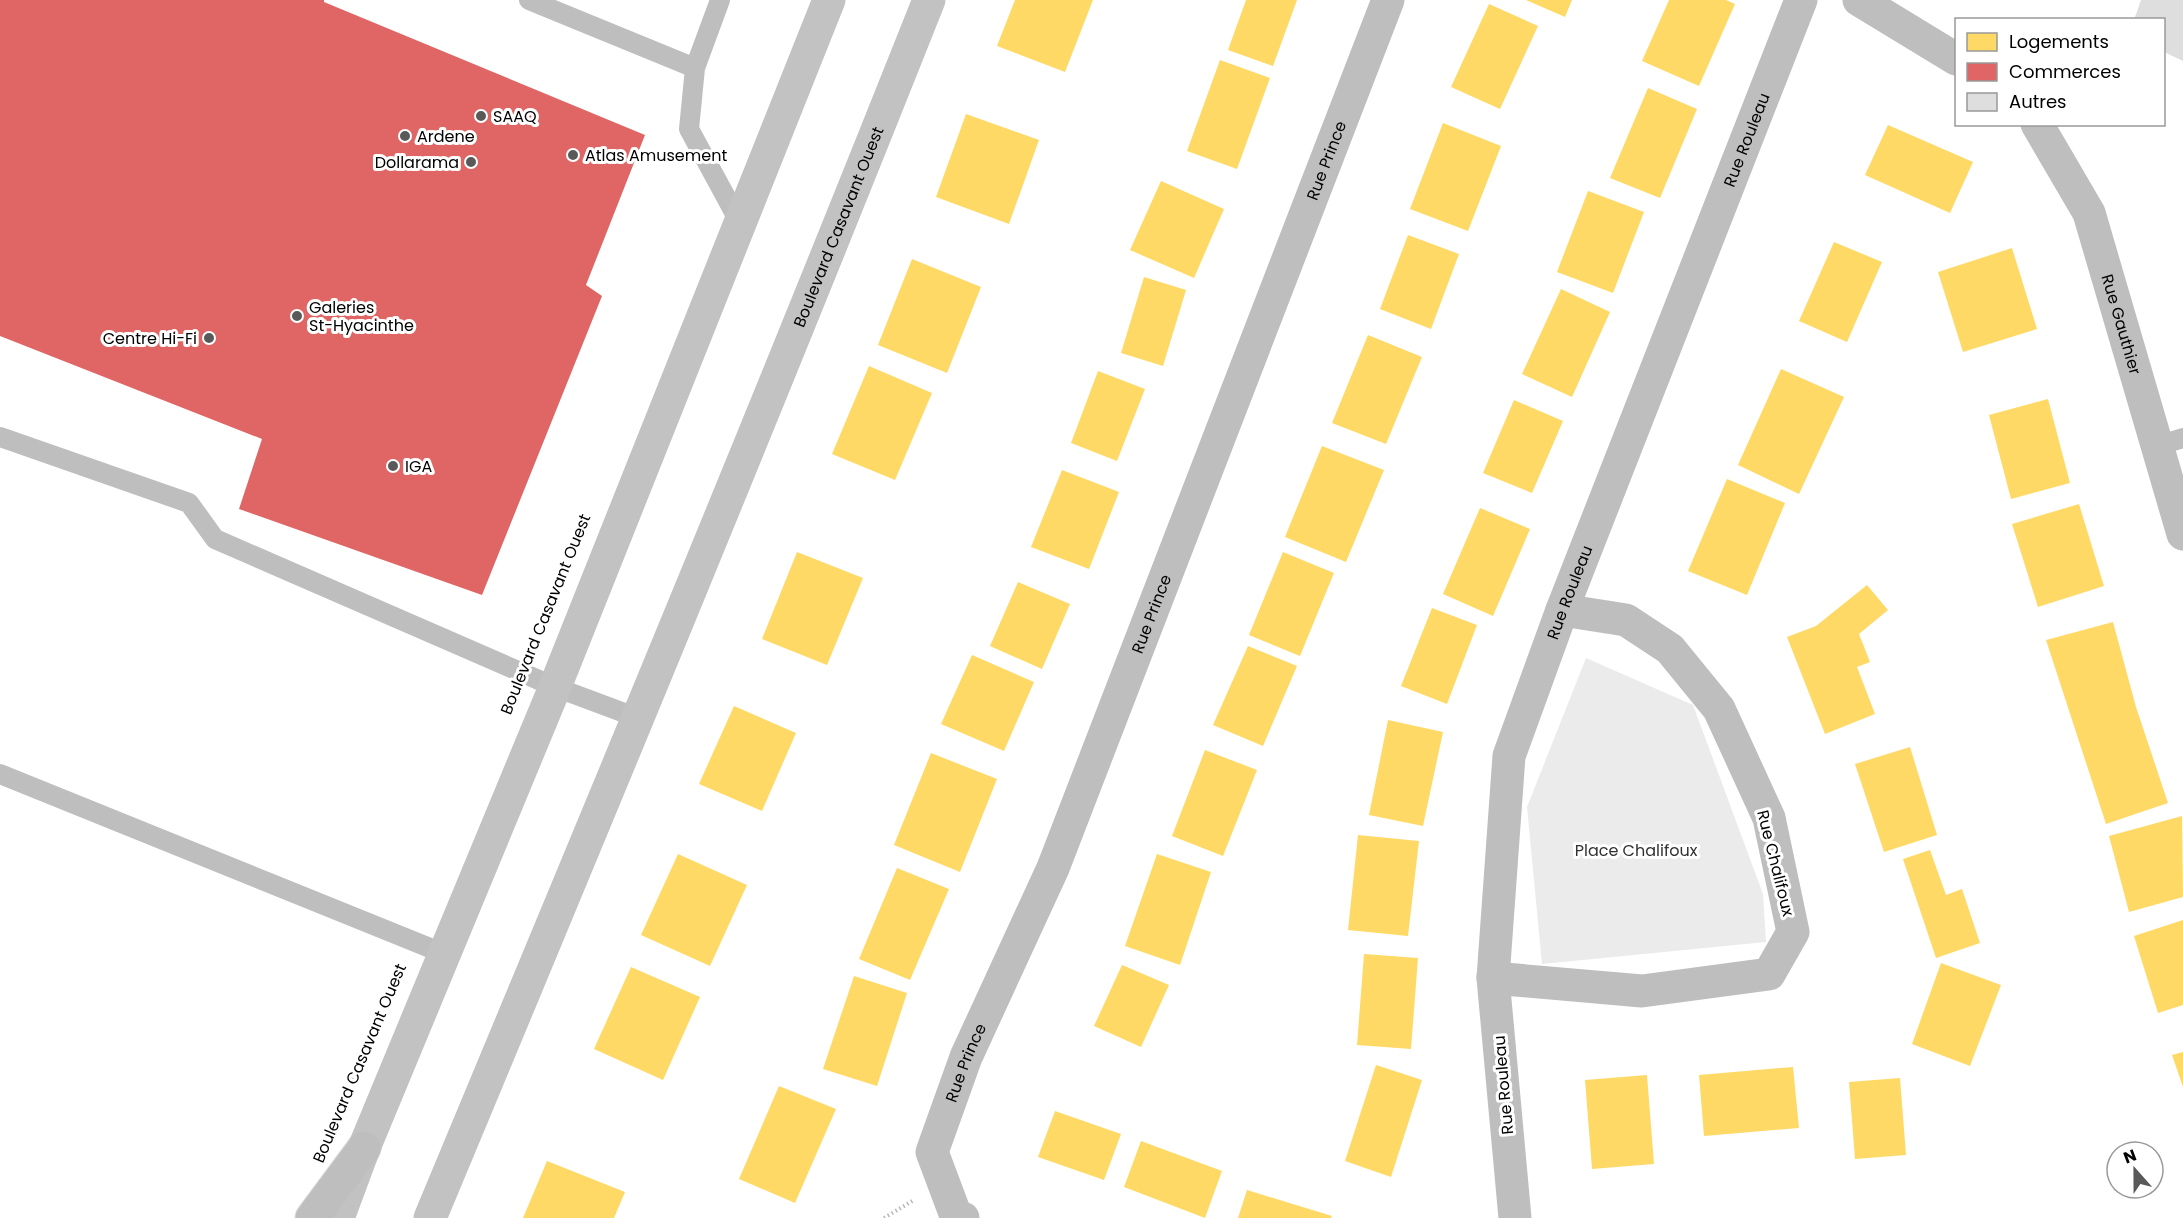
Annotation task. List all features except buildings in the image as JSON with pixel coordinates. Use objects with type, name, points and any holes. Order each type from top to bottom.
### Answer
[{"type":"street","points":[[338,1218],[364,1148],[555,687],[829,0]]},
{"type":"street","name":"Boulevard Casavant Ouest","points":[[430,1218],[638,718],[929,0]]},
{"type":"street","name":"Rue Prince","points":[[963,1218],[956,1216],[932,1152],[966,1057],[1053,868],[1388,0]]},
{"type":"street","name":"Rue Rouleau","points":[[1515,1218],[1493,978],[1509,756],[1562,610],[1801,0]]},
{"type":"street","points":[[1859,0],[1955,58]]},
{"type":"street","name":"Rue Gauthier","points":[[2038,126],[2089,213],[2170,442],[2183,534]]},
{"type":"street","name":"Rue Chalifoux","points":[[1493,978],[1642,991],[1769,974],[1793,932],[1769,818],[1719,709],[1670,649],[1626,620],[1562,610]]},
{"type":"street","points":[[312,1218],[364,1148]]},
{"type":"lane","points":[[529,0],[695,68]]},
{"type":"lane","points":[[720,0],[695,68],[688,129],[740,223]]},
{"type":"lane","points":[[0,437],[189,502],[215,539],[555,687],[638,718]]},
{"type":"lane","points":[[0,774],[445,954]]},
{"type":"path","name":"Boulevard Casavant Ouest","points":[[325,1142],[379,1014]]},
{"type":"green space","name":"Place Chalifoux","points":[[1586,658],[1693,705],[1763,894],[1766,942],[1542,964],[1527,807]]},
{"type":"place","name":"SAAQ","points":[[481,116]]},
{"type":"place","name":"Ardene","points":[[405,136]]},
{"type":"place","name":"Atlas Amusement","points":[[573,155]]},
{"type":"place","name":"Dollarama","points":[[471,162]]},
{"type":"place","name":"Galeries St-Hyacinthe","points":[[297,316]]},
{"type":"place","name":"Centre Hi-Fi","points":[[209,338]]},
{"type":"place","name":"IGA","points":[[393,466]]}]
